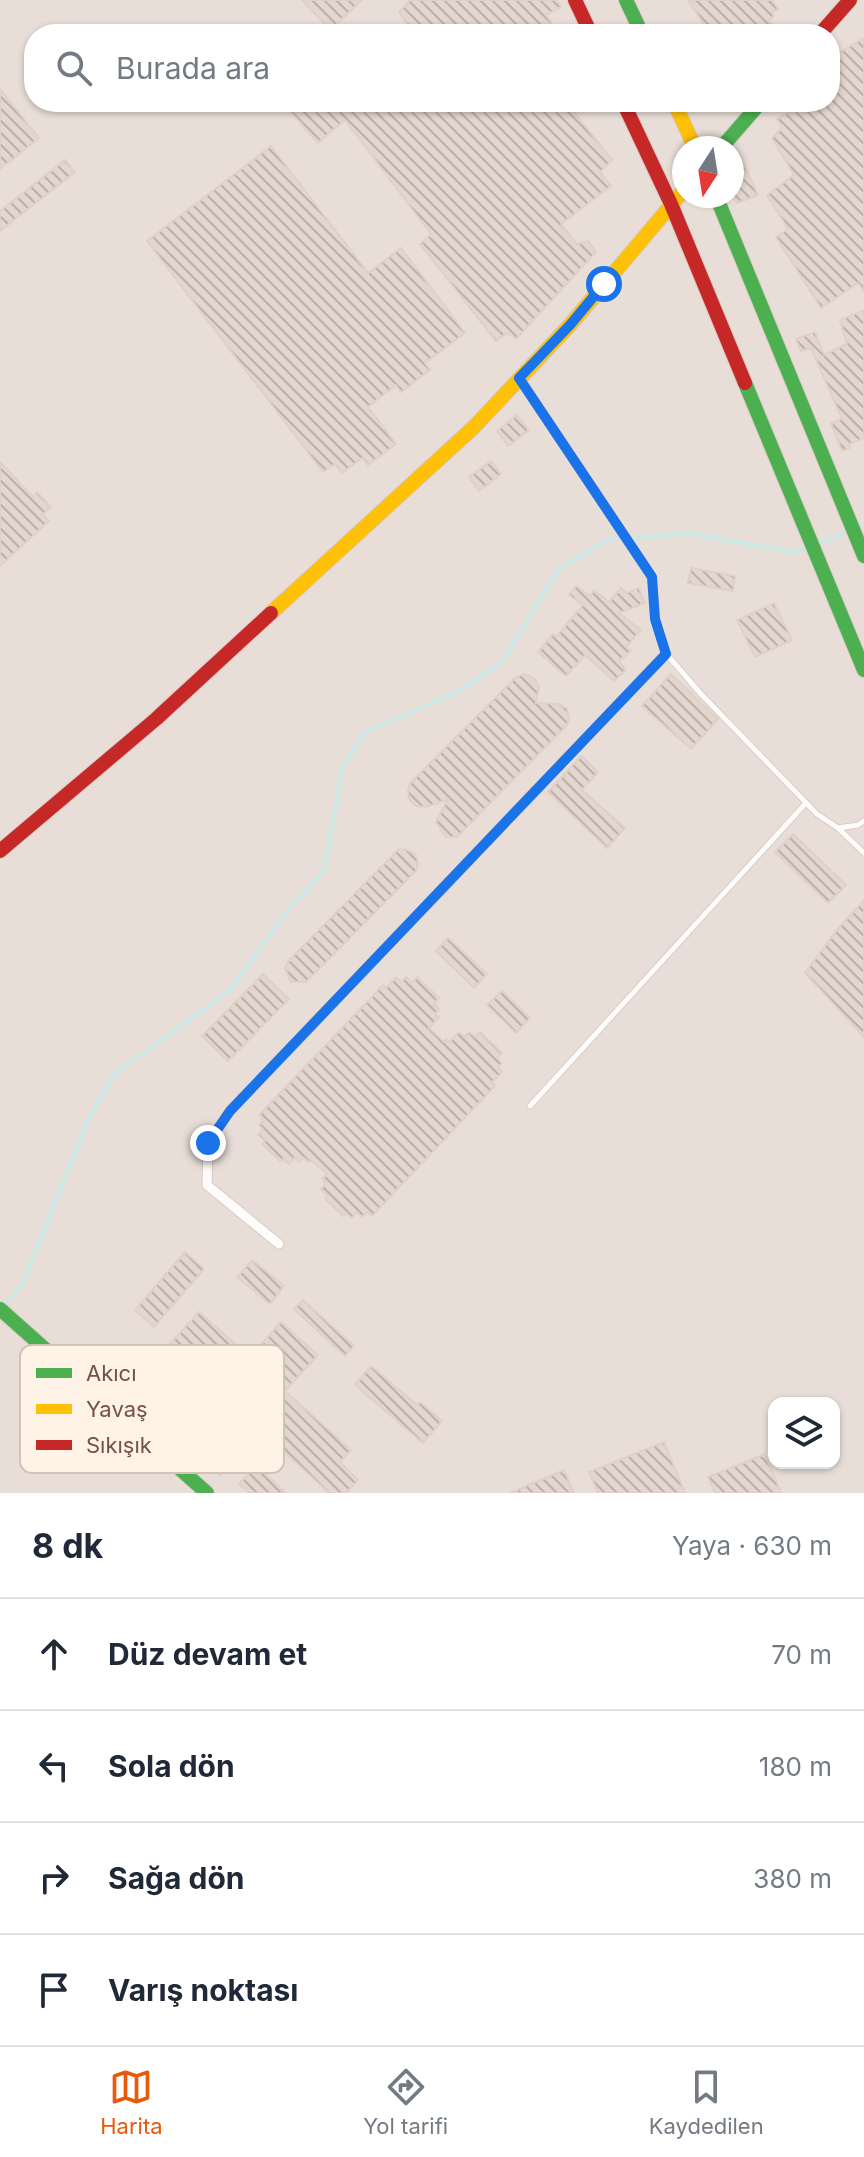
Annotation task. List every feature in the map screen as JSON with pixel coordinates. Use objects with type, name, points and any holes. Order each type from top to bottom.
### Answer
[{"type":"street","points":[[575,0],[586,24]]},
{"type":"street","points":[[626,0],[637,24]]},
{"type":"street","points":[[829,24],[850,0]]},
{"type":"street","points":[[628,112],[671,204],[864,670]]},
{"type":"street","points":[[679,112],[690,136]]},
{"type":"street","points":[[731,136],[752,112]]},
{"type":"street","points":[[0,851],[156,719],[463,437],[570,325],[671,204]]},
{"type":"street","points":[[721,208],[864,556]]},
{"type":"street","points":[[279,1244],[207,1185],[208,1143],[230,1111],[666,654]]},
{"type":"street","points":[[0,1309],[40,1345]]},
{"type":"street","points":[[184,1473],[207,1493]]},
{"type":"lane","points":[[519,378],[652,577],[655,619],[666,654],[806,803],[864,853]]},
{"type":"lane","points":[[530,1106],[806,803]]},
{"type":"lane","points":[[838,828],[864,821]]},
{"type":"shaded area","points":[[0,0],[864,0],[864,1493],[0,1493]]},
{"type":"building","points":[[302,0],[362,0],[336,24],[324,24]]},
{"type":"building","points":[[410,0],[557,0],[561,7],[546,15],[552,24],[407,24],[399,12]]},
{"type":"building","points":[[688,0],[772,0],[778,9],[772,12],[774,16],[769,20],[772,24],[704,24]]},
{"type":"building","points":[[864,38],[864,291],[858,283],[821,308],[776,237],[788,229],[767,195],[794,175],[772,138],[782,128],[777,119],[789,112],[840,112],[840,52]]},
{"type":"building","points":[[0,89],[39,138],[0,169]]},
{"type":"building","points":[[291,112],[574,112],[612,160],[600,172],[611,186],[561,224],[577,244],[588,241],[596,252],[516,339],[507,333],[496,341],[420,244],[431,234],[345,120],[318,143]]},
{"type":"building","points":[[271,146],[368,273],[401,248],[465,333],[425,363],[430,370],[401,392],[396,385],[368,407],[396,444],[368,465],[362,458],[342,473],[335,464],[323,472],[147,241]]},
{"type":"building","points":[[65,160],[75,172],[0,231],[0,211]]},
{"type":"building","points":[[744,165],[758,195],[744,200]]},
{"type":"building","points":[[864,310],[864,438],[849,444],[850,448],[842,451],[831,423],[842,419],[811,348],[801,351],[796,339],[815,332],[824,355],[847,344],[840,320]]},
{"type":"building","points":[[517,415],[529,430],[508,446],[497,431]]},
{"type":"building","points":[[491,461],[501,474],[479,491],[469,477]]},
{"type":"building","points":[[0,462],[33,497],[37,492],[51,507],[43,514],[49,521],[0,566]]},
{"type":"building","points":[[691,568],[735,576],[733,591],[688,583]]},
{"type":"building","points":[[576,586],[590,596],[594,590],[609,602],[621,588],[626,593],[639,588],[645,603],[619,613],[641,630],[626,647],[631,651],[619,661],[626,670],[614,681],[585,655],[566,676],[538,652],[553,634],[556,637],[583,605],[569,595]]},
{"type":"building","points":[[774,603],[792,640],[755,657],[737,620]]},
{"type":"building","points":[[525,674],[535,679],[539,687],[536,703],[559,704],[567,709],[567,725],[457,837],[446,837],[436,822],[448,799],[426,807],[416,806],[409,799],[411,782],[516,677]]},
{"type":"building","points":[[671,674],[718,719],[691,749],[642,706]]},
{"type":"building","points":[[581,756],[598,772],[582,790],[625,828],[607,848],[548,792]]},
{"type":"building","points":[[793,834],[846,885],[828,903],[775,852]]},
{"type":"building","points":[[399,849],[416,855],[416,871],[306,982],[291,982],[285,968],[290,959]]},
{"type":"building","points":[[864,900],[864,1037],[805,973]]},
{"type":"building","points":[[448,938],[487,974],[474,988],[436,951]]},
{"type":"building","points":[[263,974],[289,999],[228,1061],[202,1036]]},
{"type":"building","points":[[396,977],[401,982],[406,977],[412,983],[417,977],[439,998],[434,1004],[439,1009],[435,1014],[439,1017],[429,1028],[444,1042],[446,1039],[449,1042],[459,1032],[464,1037],[469,1032],[475,1037],[480,1032],[502,1053],[497,1058],[502,1063],[498,1068],[502,1072],[492,1082],[495,1086],[372,1216],[367,1212],[362,1217],[357,1212],[352,1218],[346,1213],[343,1216],[325,1199],[328,1196],[321,1189],[326,1183],[322,1179],[327,1174],[311,1160],[309,1162],[304,1158],[299,1162],[294,1158],[289,1164],[283,1159],[280,1161],[262,1144],[265,1141],[258,1135],[263,1129],[259,1125],[264,1120],[259,1115],[383,985],[386,988]]},
{"type":"building","points":[[502,991],[530,1018],[516,1033],[487,1005]]},
{"type":"building","points":[[185,1252],[204,1269],[154,1327],[135,1310]]},
{"type":"building","points":[[252,1260],[284,1286],[270,1304],[237,1277]]},
{"type":"building","points":[[303,1300],[354,1346],[345,1356],[294,1309]]},
{"type":"building","points":[[199,1312],[236,1345],[169,1345]]},
{"type":"building","points":[[281,1322],[318,1355],[285,1391],[351,1450],[340,1462],[358,1480],[346,1493],[329,1493],[284,1451],[284,1345],[261,1345]]},
{"type":"building","points":[[371,1366],[417,1405],[420,1402],[442,1421],[423,1443],[355,1385]]},
{"type":"building","points":[[664,1442],[685,1493],[598,1493],[589,1472]]},
{"type":"building","points":[[765,1454],[768,1469],[771,1469],[781,1493],[715,1493],[708,1477]]},
{"type":"building","points":[[564,1470],[574,1493],[510,1493]]},
{"type":"building","points":[[249,1473],[264,1473],[286,1493],[249,1493],[239,1484]]},
{"type":"waterway","points":[[636,538],[686,533],[795,552],[864,525]]},
{"type":"waterway","points":[[4,1306],[23,1283],[89,1118],[113,1075],[229,991],[289,909],[324,871],[342,769],[364,733],[459,691],[502,662],[559,568],[608,540],[615,540]]},
{"type":"traffic: fast","points":[[626,0],[637,24]]},
{"type":"traffic: fast","points":[[731,136],[752,112]]},
{"type":"traffic: fast","points":[[721,208],[864,556]]},
{"type":"traffic: fast","points":[[745,383],[864,670]]},
{"type":"traffic: fast","points":[[0,1309],[40,1345]]},
{"type":"traffic: fast","points":[[184,1473],[207,1493]]},
{"type":"traffic: slow","points":[[679,112],[690,136]]},
{"type":"traffic: slow","points":[[271,613],[474,427],[570,325],[672,204]]},
{"type":"traffic: jam","points":[[575,0],[586,24]]},
{"type":"traffic: jam","points":[[829,24],[850,0]]},
{"type":"traffic: jam","points":[[628,112],[671,204],[745,383]]},
{"type":"traffic: jam","points":[[0,851],[156,719],[271,613]]},
{"type":"route","points":[[208,1143],[230,1111],[666,654],[655,619],[652,577],[519,378],[604,284]]}]
